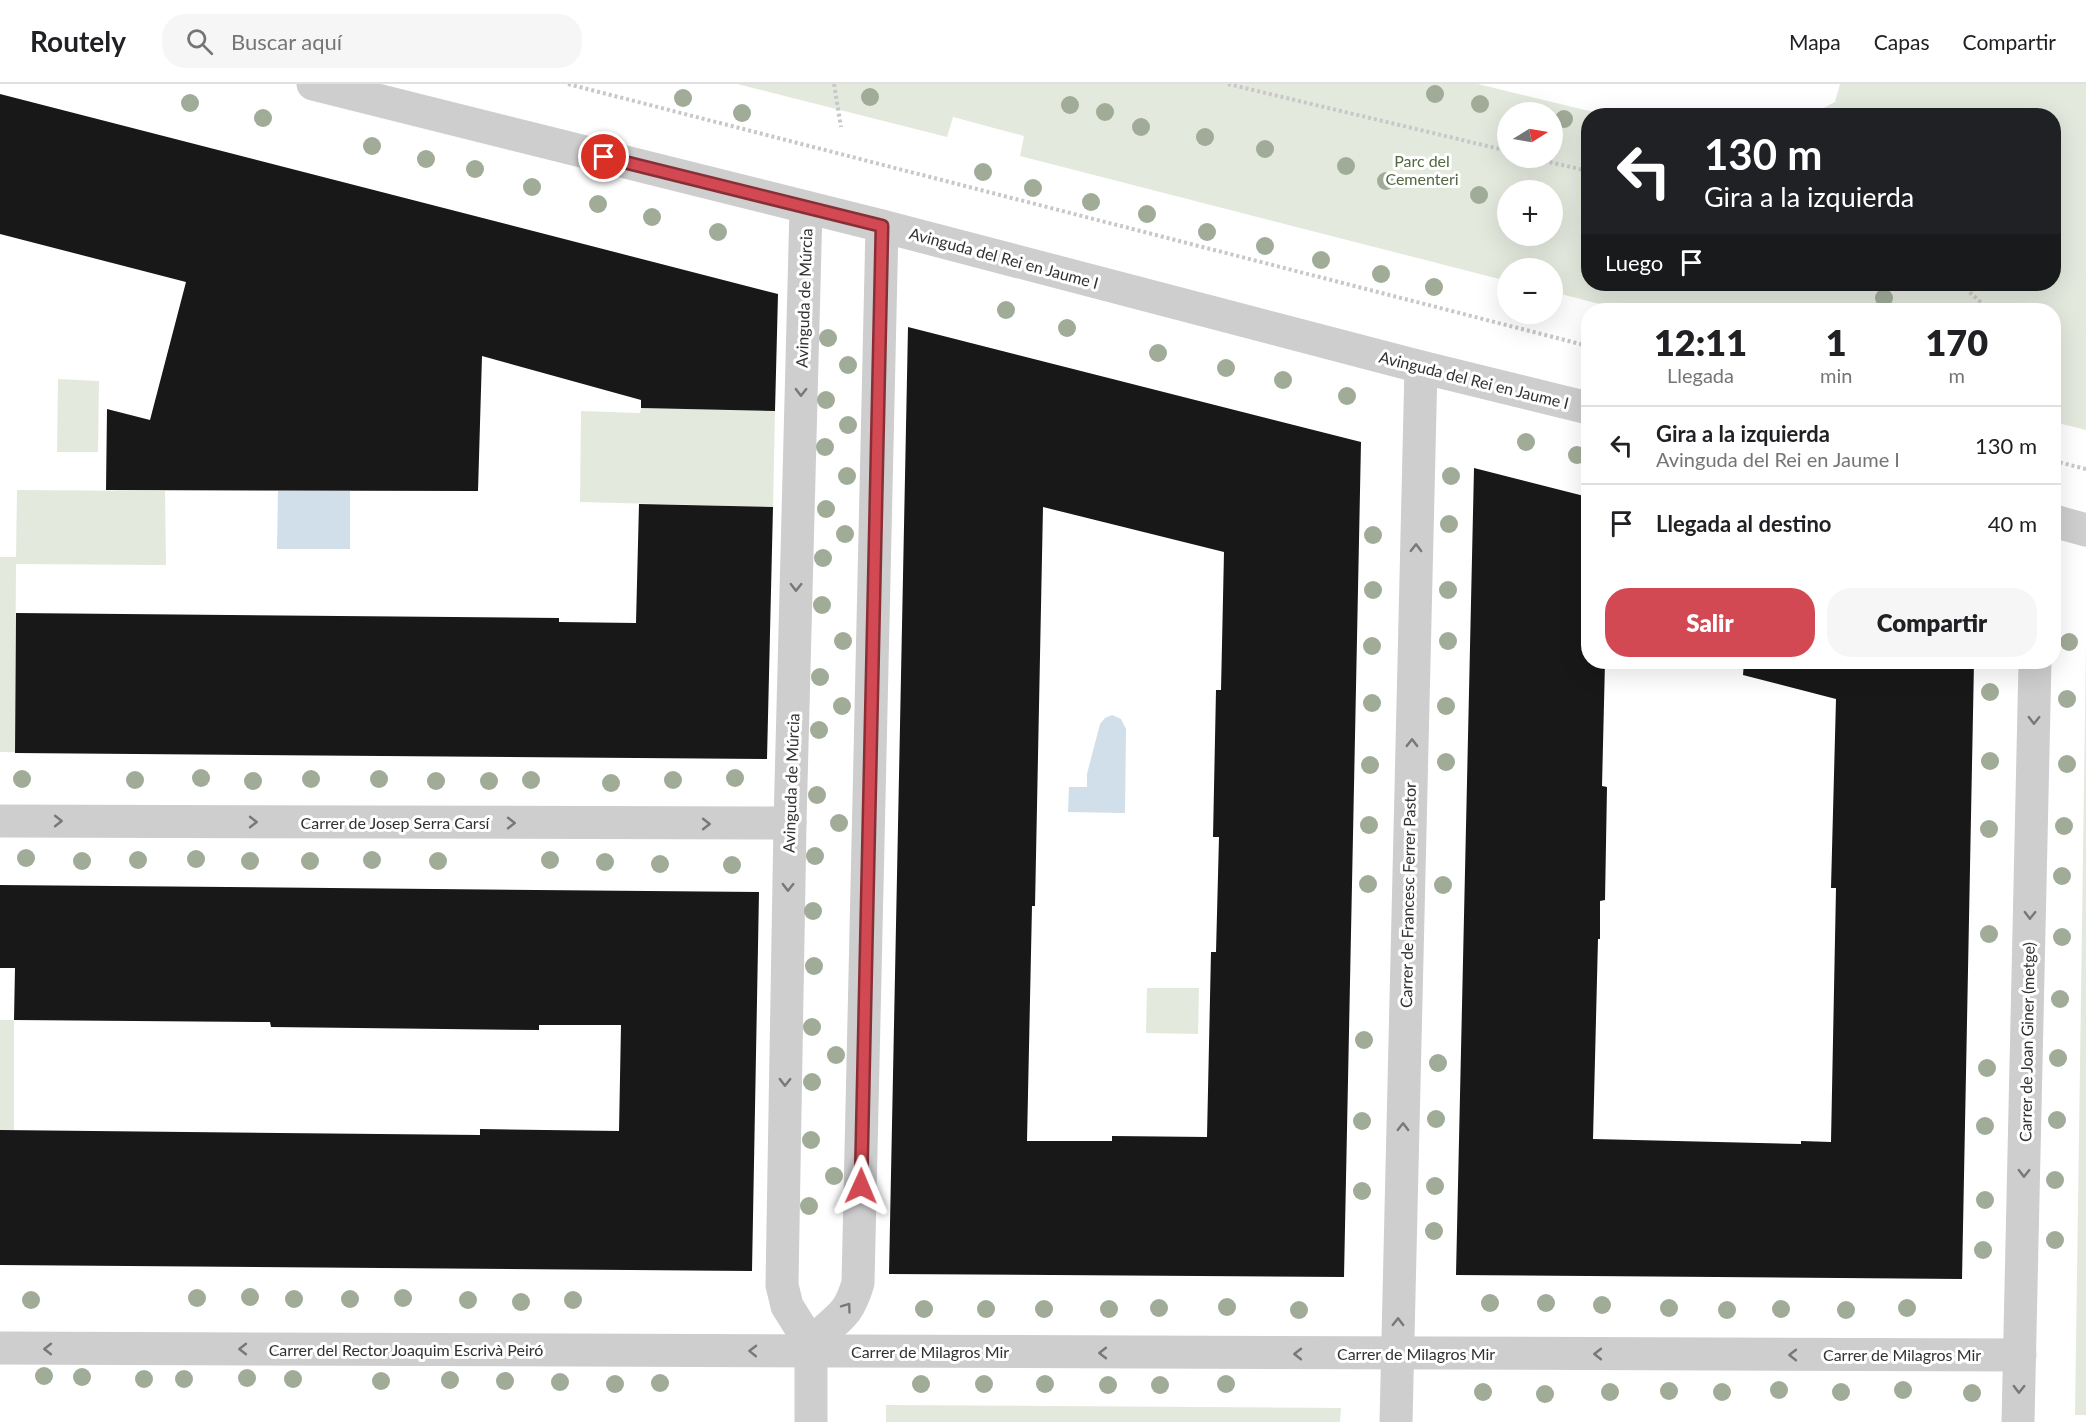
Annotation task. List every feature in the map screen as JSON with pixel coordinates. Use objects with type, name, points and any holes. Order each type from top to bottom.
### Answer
[{"type":"street","name":"Avinguda del Rei en Jaume I","points":[[313,84],[882,226],[1421,367],[1581,406]]},
{"type":"street","name":"Avinguda de Múrcia","points":[[806,208],[790,823],[782,1285],[787,1306],[804,1333],[812,1352],[811,1422]]},
{"type":"street","points":[[812,1352],[817,1338],[845,1311],[853,1299],[858,1283],[882,226]]},
{"type":"street","name":"Carrer de Francesc Ferrer Pastor","points":[[1396,1422],[1421,367]]},
{"type":"street","points":[[2061,524],[2086,530]]},
{"type":"street","name":"Carrer de Joan Giner (metge)","points":[[2018,1422],[2036,669]]},
{"type":"street","name":"Carrer de Josep Serra Carsí","points":[[0,821],[790,823]]},
{"type":"street","name":"Carrer del Rector Joaquim Escrivà Peiró","points":[[0,1348],[812,1352]]},
{"type":"street","name":"Carrer de Milagros Mir","points":[[812,1352],[2020,1355]]},
{"type":"path","points":[[568,84],[1581,344]]},
{"type":"path","points":[[834,84],[841,127]]},
{"type":"path","points":[[1228,84],[1497,149]]},
{"type":"path","points":[[1563,165],[1581,169]]},
{"type":"path","points":[[1969,291],[1981,303]]},
{"type":"path","points":[[2061,463],[2086,469]]},
{"type":"green space","name":"Parc del Cementeri","points":[[737,84],[1478,84],[1552,102],[1497,102],[1497,168],[1563,168],[1563,105],[1581,109],[1581,291],[2061,291],[2061,108],[1823,108],[1835,102],[1840,84],[2086,84],[2086,430],[2061,424],[2061,303],[1596,303],[1563,295],[1563,258],[1497,258],[1497,278],[1020,156],[1024,136],[953,117],[947,137]]},
{"type":"green space","points":[[58,379],[99,381],[98,452],[57,452]]},
{"type":"green space","points":[[641,408],[775,411],[773,507],[580,502],[581,411],[640,413]]},
{"type":"green space","points":[[17,490],[165,491],[166,565],[16,564],[15,752],[0,752],[0,557],[16,557]]},
{"type":"green space","points":[[2086,644],[2086,1415],[2075,1415]]},
{"type":"green space","points":[[1147,988],[1199,988],[1198,1034],[1146,1033]]},
{"type":"green space","points":[[0,1020],[14,1020],[14,1130],[0,1131]]},
{"type":"green space","points":[[886,1405],[1341,1408],[1340,1422],[886,1422]]},
{"type":"shaded area","points":[[278,491],[350,491],[350,549],[277,549]]},
{"type":"shaded area","points":[[1112,715],[1121,719],[1126,729],[1125,813],[1068,812],[1069,787],[1087,787],[1087,774],[1100,724]]},
{"type":"building","points":[[0,94],[778,294],[775,411],[641,408],[641,400],[482,356],[478,491],[106,490],[107,409],[150,420],[186,282],[0,234]]},
{"type":"building","points":[[908,327],[1361,442],[1344,1277],[889,1274]],"holes":[[[1043,507],[1224,552],[1221,690],[1216,690],[1213,837],[1219,837],[1216,952],[1211,952],[1207,1137],[1112,1136],[1112,1141],[1027,1141],[1032,906],[1035,906]]]},
{"type":"building","points":[[1474,468],[1581,495],[1581,669],[1605,669],[1602,786],[1607,787],[1605,900],[1600,901],[1600,939],[1598,939],[1593,1139],[1801,1144],[1801,1141],[1831,1142],[1836,888],[1831,888],[1836,699],[1743,675],[1743,669],[1974,669],[1962,1279],[1456,1275]]},
{"type":"building","points":[[639,504],[773,507],[767,759],[15,753],[16,613],[559,618],[559,622],[636,623]]},
{"type":"building","points":[[0,885],[759,892],[752,1271],[0,1265],[0,1130],[480,1135],[480,1129],[619,1131],[621,1025],[539,1025],[539,1030],[271,1027],[270,1022],[14,1020],[15,968],[0,968]]},
{"type":"route","points":[[604,157],[882,226],[861,1186]]}]
